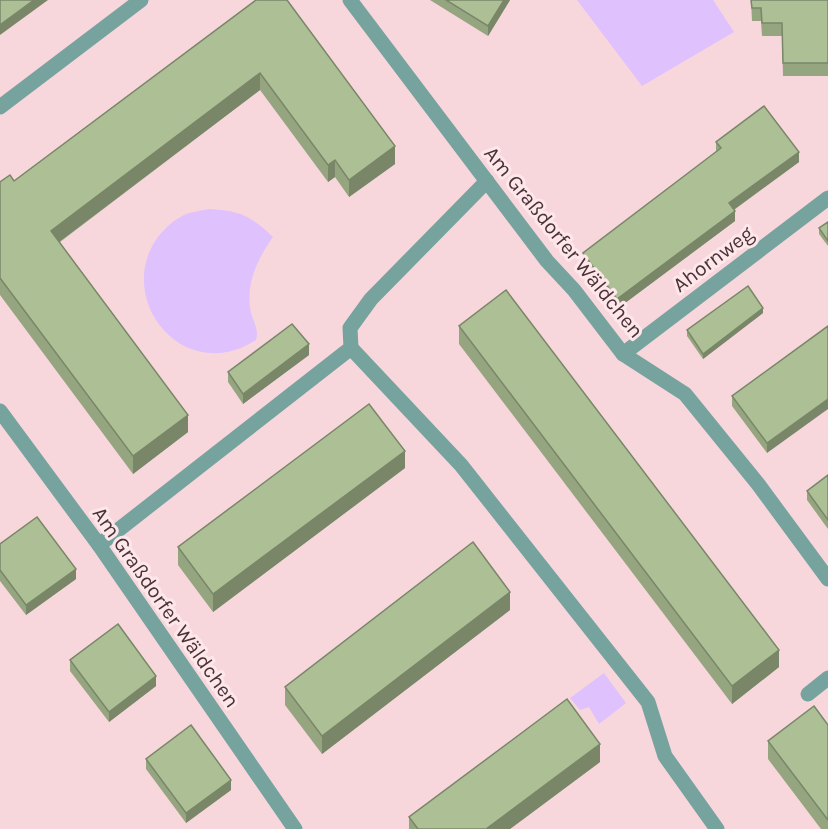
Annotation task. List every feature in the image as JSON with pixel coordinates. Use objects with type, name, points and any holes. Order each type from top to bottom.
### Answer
[{"type":"street","points":[[0,107],[141,0]]},
{"type":"street","name":"Am Graßdorfer Wäldchen","points":[[350,0],[547,261],[574,290],[623,354],[685,394],[758,484],[828,579]]},
{"type":"street","points":[[487,181],[371,299],[351,328],[351,348],[461,465],[648,702],[665,756],[717,829]]},
{"type":"street","name":"Ahornweg","points":[[623,354],[828,198]]},
{"type":"street","points":[[99,546],[351,348]]},
{"type":"street","name":"Am Graßdorfer Wäldchen","points":[[0,411],[99,546],[294,829]]},
{"type":"street","points":[[807,694],[828,678]]},
{"type":"shaded area","points":[[577,0],[713,0],[734,32],[642,86]]},
{"type":"shaded area","points":[[209,209],[229,211],[251,219],[273,237],[257,264],[251,282],[250,302],[257,330],[256,340],[235,350],[211,353],[190,348],[171,337],[157,321],[147,302],[144,280],[147,258],[164,230],[186,214]]},
{"type":"shaded area","points":[[604,673],[626,703],[599,724],[589,707],[580,710],[570,698]]},
{"type":"building","points":[[0,0],[34,0],[0,25]]},
{"type":"building","points":[[256,0],[287,0],[395,146],[349,180],[335,160],[328,165],[260,73],[51,231],[188,415],[133,456],[0,278],[0,182],[10,175],[14,181]]},
{"type":"building","points":[[446,0],[504,0],[488,26]]},
{"type":"building","points":[[751,0],[828,0],[828,63],[783,63],[782,23],[762,23],[761,8],[752,8]]},
{"type":"building","points":[[764,106],[799,152],[729,203],[735,211],[617,299],[583,253],[721,148],[716,142]]},
{"type":"building","points":[[828,222],[828,241],[819,228]]},
{"type":"building","points":[[748,286],[763,308],[703,354],[687,330]]},
{"type":"building","points":[[506,290],[779,650],[732,686],[459,326]]},
{"type":"building","points":[[292,324],[309,344],[243,394],[228,372]]},
{"type":"building","points":[[828,326],[828,399],[767,443],[732,396]]},
{"type":"building","points":[[369,404],[405,451],[213,594],[178,547]]},
{"type":"building","points":[[828,475],[828,520],[807,491]]},
{"type":"building","points":[[37,517],[76,569],[26,605],[0,570],[0,544]]},
{"type":"building","points":[[473,542],[510,592],[322,736],[285,687]]},
{"type":"building","points":[[118,624],[156,676],[109,712],[70,660]]},
{"type":"building","points":[[567,699],[600,744],[486,829],[418,829],[409,817]]},
{"type":"building","points":[[814,706],[828,725],[828,820],[768,741]]},
{"type":"building","points":[[191,725],[231,780],[186,813],[146,759]]}]
